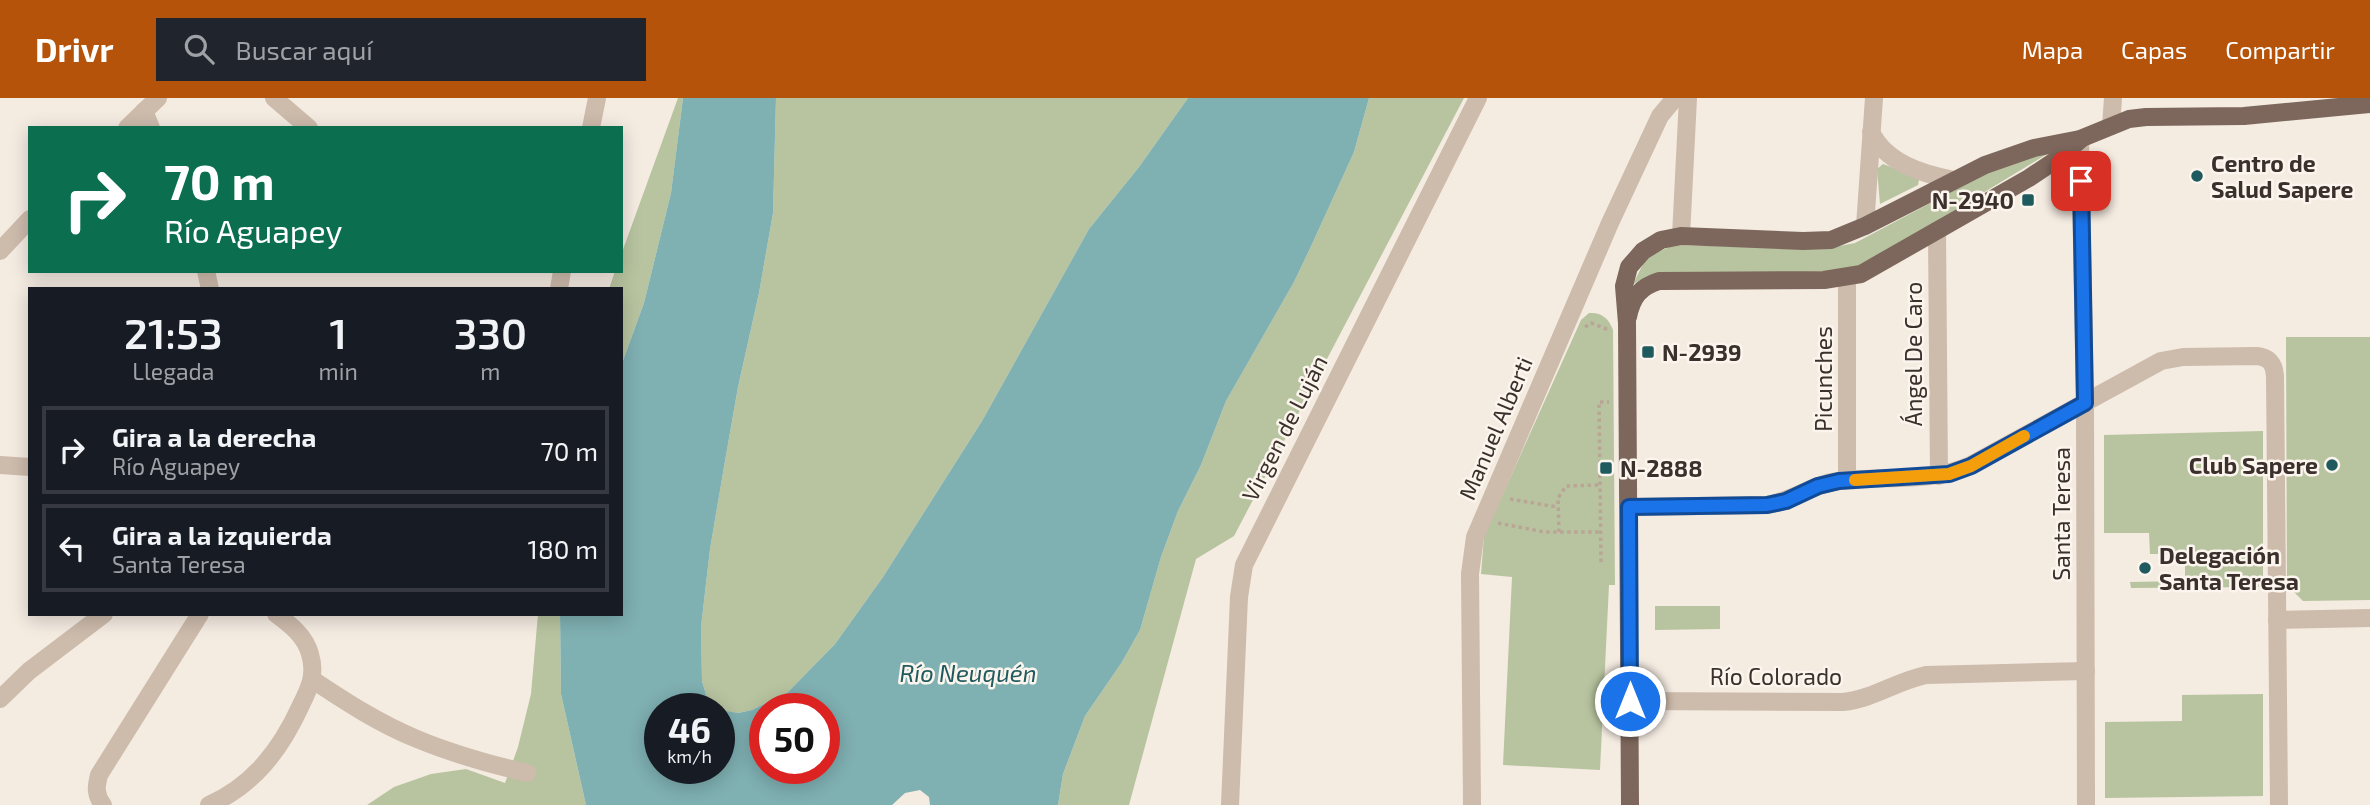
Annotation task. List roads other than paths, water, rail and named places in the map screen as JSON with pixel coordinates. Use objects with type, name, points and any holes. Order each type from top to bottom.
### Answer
[{"type":"main road","points":[[1630,805],[1627,323],[1624,286],[1629,267],[1636,258],[1661,240],[1681,236],[1831,240],[1865,226],[1985,165],[2034,148],[2080,139],[2137,117],[2244,116],[2370,104]]},
{"type":"main road","points":[[1627,323],[1634,297],[1649,284],[1659,281],[1847,278],[1873,269],[2045,168],[2080,139]]},
{"type":"street","points":[[147,120],[158,98]]},
{"type":"street","points":[[274,98],[307,126]]},
{"type":"street","points":[[591,126],[597,98]]},
{"type":"street","name":"Virgen de Luján","points":[[1230,805],[1239,597],[1244,565],[1478,98]]},
{"type":"street","name":"Manuel Alberti","points":[[1472,805],[1470,574],[1475,537],[1609,223],[1660,116],[1675,98]]},
{"type":"street","points":[[1681,236],[1688,98]]},
{"type":"street","points":[[1865,226],[1874,98]]},
{"type":"street","points":[[2111,126],[2113,98]]},
{"type":"street","points":[[1871,132],[1879,147],[1891,158],[1933,175],[1954,180]]},
{"type":"street","name":"Santa Teresa","points":[[2080,139],[2085,403],[2086,805]]},
{"type":"street","points":[[0,251],[28,221]]},
{"type":"street","name":"Ángel De Caro","points":[[1937,232],[1939,476]]},
{"type":"street","name":"Picunches","points":[[1847,278],[1847,480]]},
{"type":"street","points":[[1629,507],[1767,505],[1786,501],[1828,482],[1939,476],[1971,466],[2168,359],[2256,356],[2270,360],[2275,376],[2278,805]]},
{"type":"street","points":[[0,465],[28,467]]},
{"type":"street","points":[[0,699],[29,671],[101,616]]},
{"type":"street","points":[[103,805],[98,799],[96,788],[99,775],[199,616]]},
{"type":"street","points":[[209,805],[246,783],[274,755],[313,680],[310,652],[302,637],[293,626],[279,616]]},
{"type":"street","points":[[2277,620],[2370,618]]},
{"type":"street","name":"Río Colorado","points":[[1630,701],[1843,702],[1864,699],[1905,681],[1927,675],[2086,671]]},
{"type":"street","points":[[313,680],[362,712],[415,738],[470,759],[527,773]]},
{"type":"water","name":"Río Neuquén","points":[[683,98],[776,98],[773,213],[738,387],[710,549],[701,627],[702,681],[706,693],[644,693],[644,784],[735,784],[735,713],[749,711],[749,784],[840,784],[840,693],[786,693],[835,644],[883,577],[982,421],[1089,229],[1139,167],[1188,98],[1369,98],[1354,152],[1313,242],[1294,282],[1226,401],[1201,465],[1178,511],[1161,557],[1140,630],[1085,716],[1063,774],[1058,805],[930,805],[929,797],[920,790],[905,793],[892,805],[586,805],[561,694],[560,616],[623,616],[623,361],[644,303],[671,193]]},
{"type":"place","name":"Centro de Salud Sapere","points":[[2197,176]]},
{"type":"place","name":"N-2940","points":[[2028,200]]},
{"type":"place","name":"N-2939","points":[[1648,352]]},
{"type":"place","name":"Club Sapere","points":[[2332,465]]},
{"type":"place","name":"N-2888","points":[[1606,468]]},
{"type":"place","name":"Delegación Santa Teresa","points":[[2145,568]]}]
